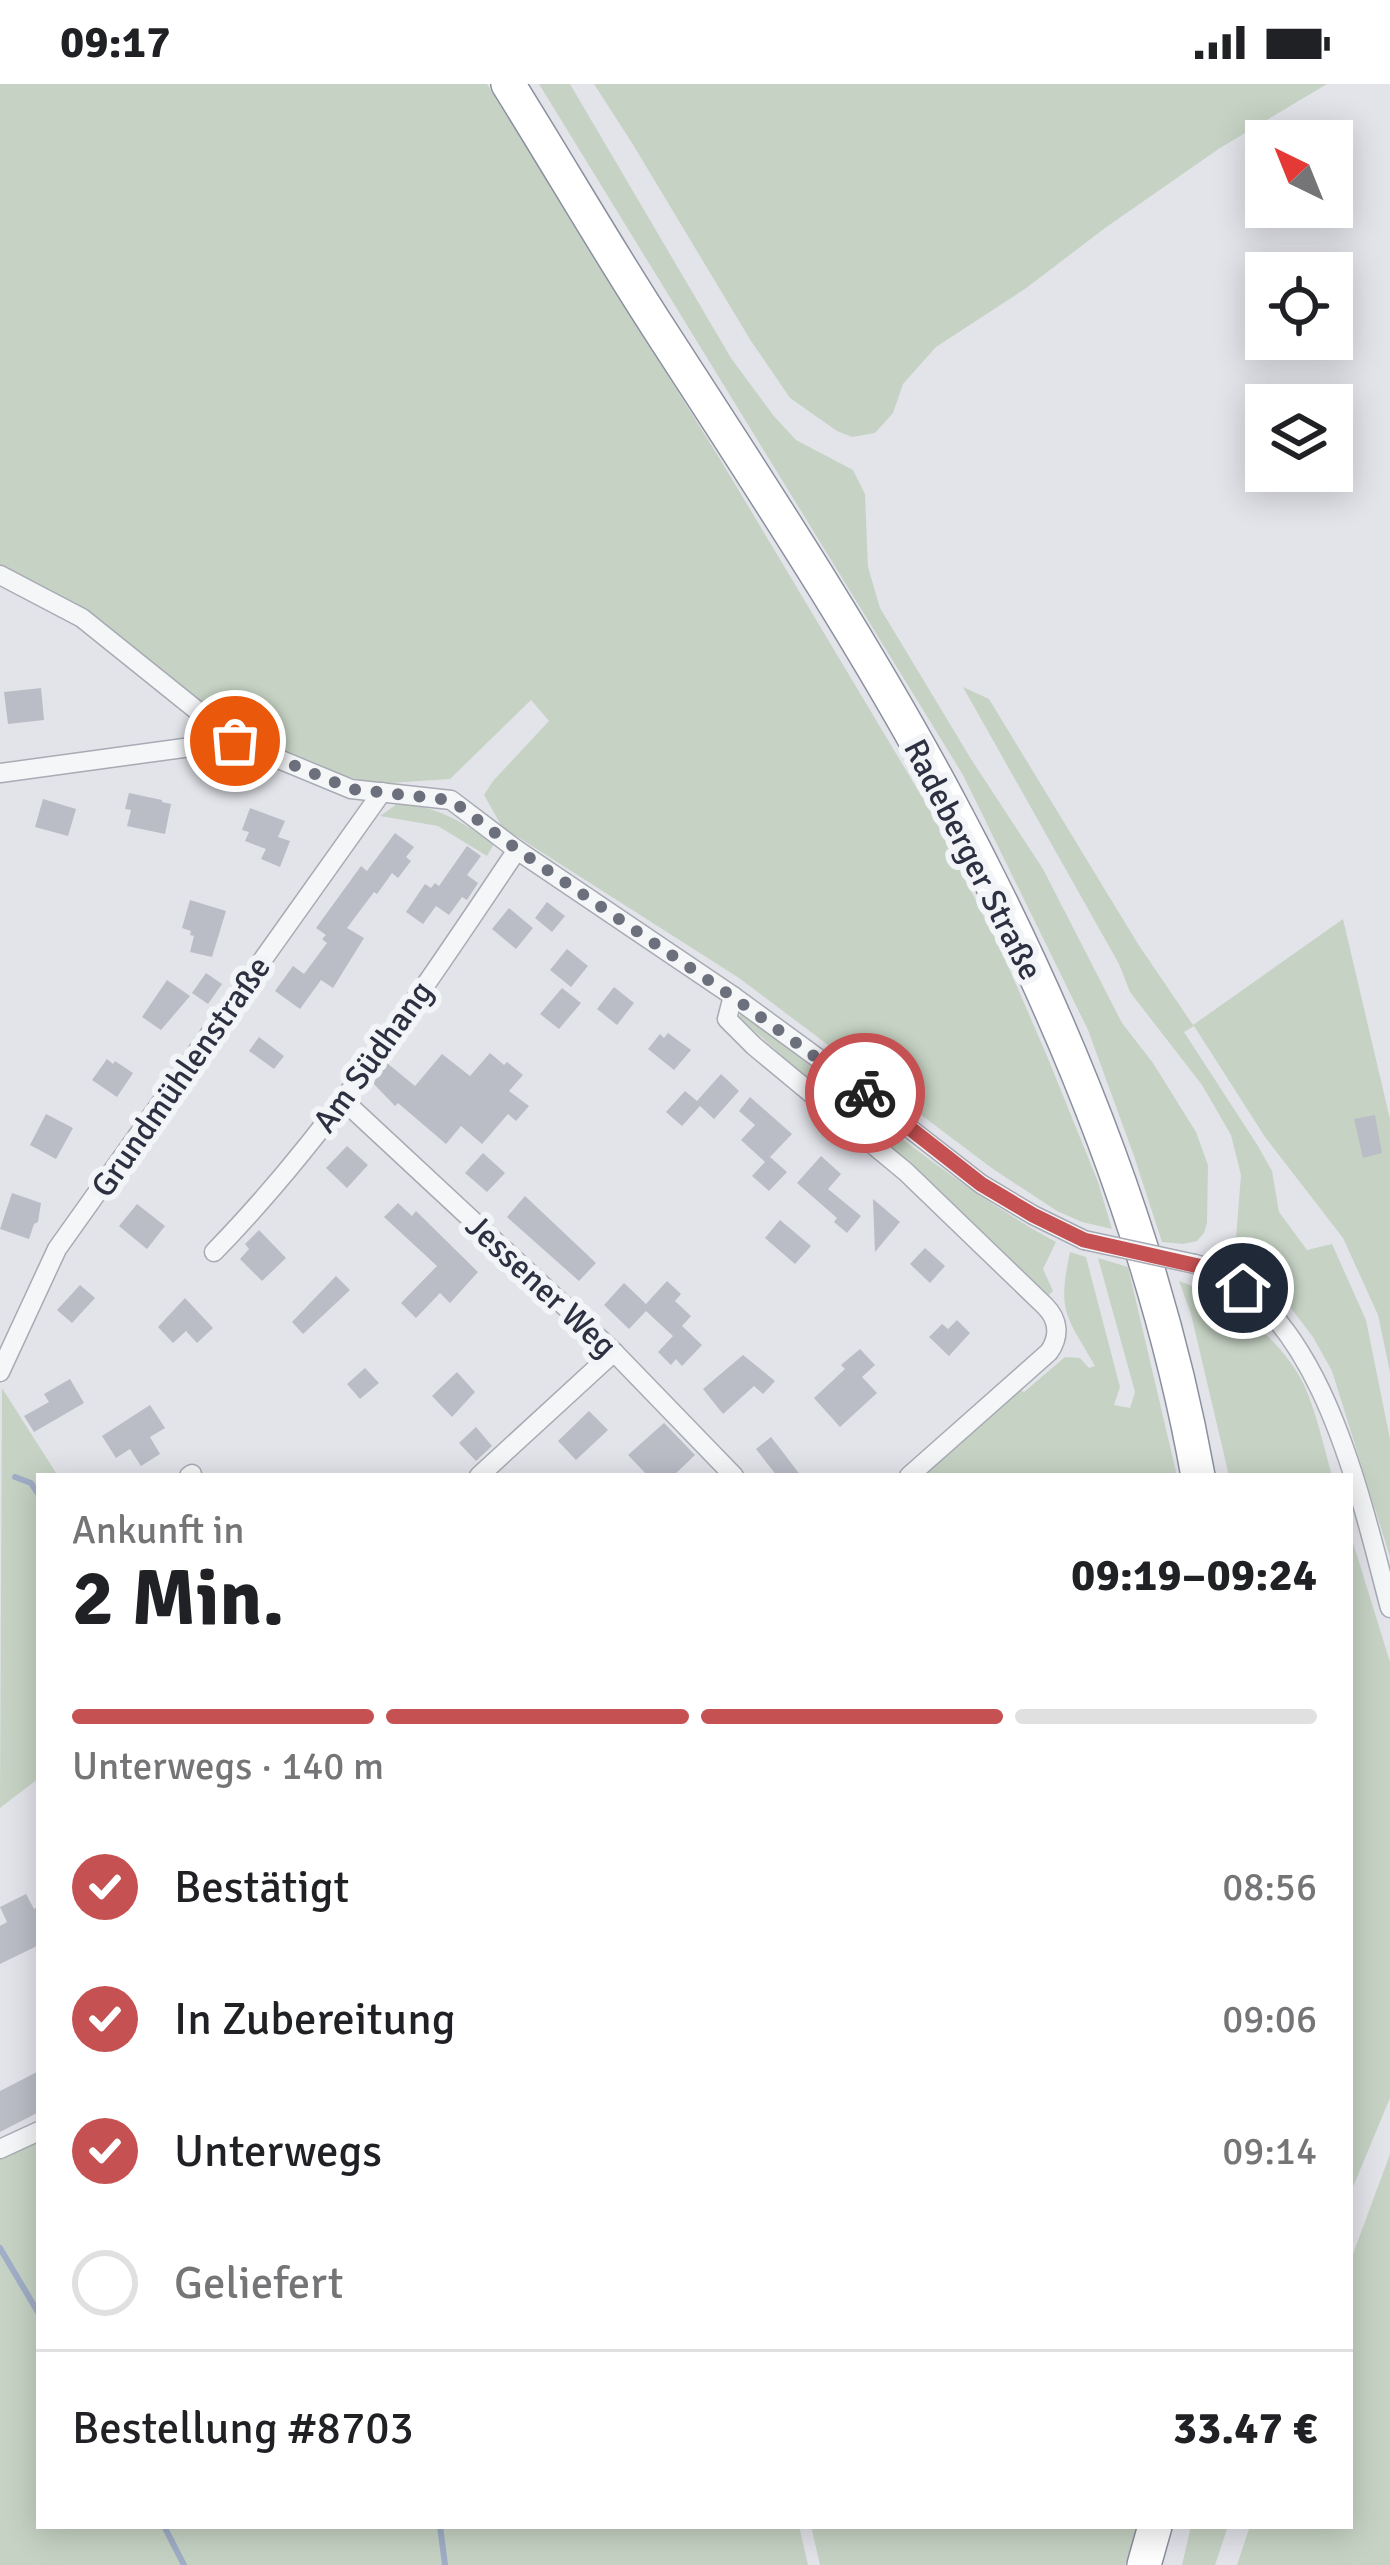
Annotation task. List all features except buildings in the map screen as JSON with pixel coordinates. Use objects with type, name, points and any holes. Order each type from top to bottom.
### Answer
[{"type":"highway","name":"Radeberger Straße","points":[[508,84],[838,611],[945,794],[1019,937],[1111,1164],[1151,1283],[1197,1473]]},
{"type":"highway","points":[[1144,2565],[1154,2529]]},
{"type":"highway","points":[[1165,2565],[1174,2529]]},
{"type":"street","points":[[0,575],[82,618],[235,741],[351,789],[451,800],[842,1075],[981,1184],[1033,1215],[1084,1240],[1216,1270],[1243,1288],[1298,1346],[1344,1445],[1352,1473]]},
{"type":"street","points":[[0,772],[235,741]]},
{"type":"street","name":"Grundmühlenstraße","points":[[0,1372],[57,1249],[382,792]]},
{"type":"street","name":"Am Südhang","points":[[214,1252],[256,1209],[343,1100],[518,850]]},
{"type":"street","points":[[733,997],[728,1019],[754,1046],[906,1172],[1053,1314],[1056,1342],[1049,1352],[912,1473]]},
{"type":"street","name":"Jessener Weg","points":[[343,1100],[614,1352],[731,1473]]},
{"type":"street","points":[[482,1473],[614,1352]]},
{"type":"street","points":[[1353,1477],[1390,1608]]},
{"type":"street","points":[[0,2149],[36,2132]]},
{"type":"green space","points":[[0,84],[487,84],[723,464],[931,812],[1002,952],[1098,1182],[1112,1229],[1057,1211],[993,1169],[739,978],[502,827],[484,795],[549,721],[531,700],[450,779],[361,780],[318,769],[244,736],[0,569]]},
{"type":"green space","points":[[539,84],[570,84],[731,358],[773,415],[796,440],[853,470],[865,494],[868,567],[880,608],[1043,869],[1122,1023],[1196,1132],[1208,1165],[1207,1223],[1197,1241],[1162,1242],[1088,1030],[963,775]]},
{"type":"green space","points":[[594,84],[1327,84],[1267,120],[1245,120],[1245,133],[936,347],[903,384],[893,413],[875,433],[852,437],[790,398]]},
{"type":"green space","points":[[963,687],[989,699],[1138,944],[1193,1025],[1343,919],[1390,1119],[1390,1372],[1378,1315],[1343,1238],[1265,1137],[1194,1026],[1184,1032],[1272,1171],[1279,1212],[1307,1250],[1332,1244],[1366,1320],[1390,1439],[1390,1557],[1332,1371],[1287,1303],[1245,1268],[1236,1238],[1241,1175],[1231,1135],[1202,1085],[1130,992],[1119,964]]},
{"type":"green space","points":[[397,804],[449,816],[494,844],[487,856],[438,826],[380,816]]},
{"type":"green space","points":[[742,1011],[934,1163],[1056,1242],[1043,1269],[1053,1291],[1048,1296],[739,1017]]},
{"type":"green space","points":[[1070,1252],[1086,1257],[1120,1387],[1114,1405],[1130,1408],[1135,1392],[1098,1258],[1128,1267],[1176,1473],[923,1473],[1018,1388],[1024,1392],[1065,1357],[1080,1358],[1089,1368],[1095,1366],[1067,1313],[1064,1288]]},
{"type":"green space","points":[[1179,1281],[1235,1309],[1283,1353],[1309,1398],[1331,1473],[1228,1473]]},
{"type":"green space","points":[[2,1388],[56,1473],[36,1473],[36,1780],[0,1808]]},
{"type":"green space","points":[[1353,1543],[1390,1662],[1390,2098],[1353,2187]]},
{"type":"green space","points":[[36,2139],[36,2529],[800,2529],[808,2565],[0,2565],[0,2156]]},
{"type":"green space","points":[[1390,2154],[1390,2565],[1237,2565],[1249,2529],[1353,2529],[1353,2254]]},
{"type":"green space","points":[[812,2529],[1137,2529],[1125,2565],[820,2565]]},
{"type":"green space","points":[[1190,2529],[1227,2529],[1215,2565],[1182,2565]]},
{"type":"waterway","points":[[15,1477],[31,1483],[36,1490]]},
{"type":"waterway","points":[[0,2248],[36,2309]]},
{"type":"waterway","points":[[166,2529],[184,2565]]},
{"type":"waterway","points":[[440,2529],[445,2565]]},
{"type":"way so far","points":[[235,741],[351,789],[451,800],[865,1093]]},
{"type":"route","points":[[865,1093],[981,1184],[1033,1215],[1084,1240],[1216,1270],[1243,1288]]}]
